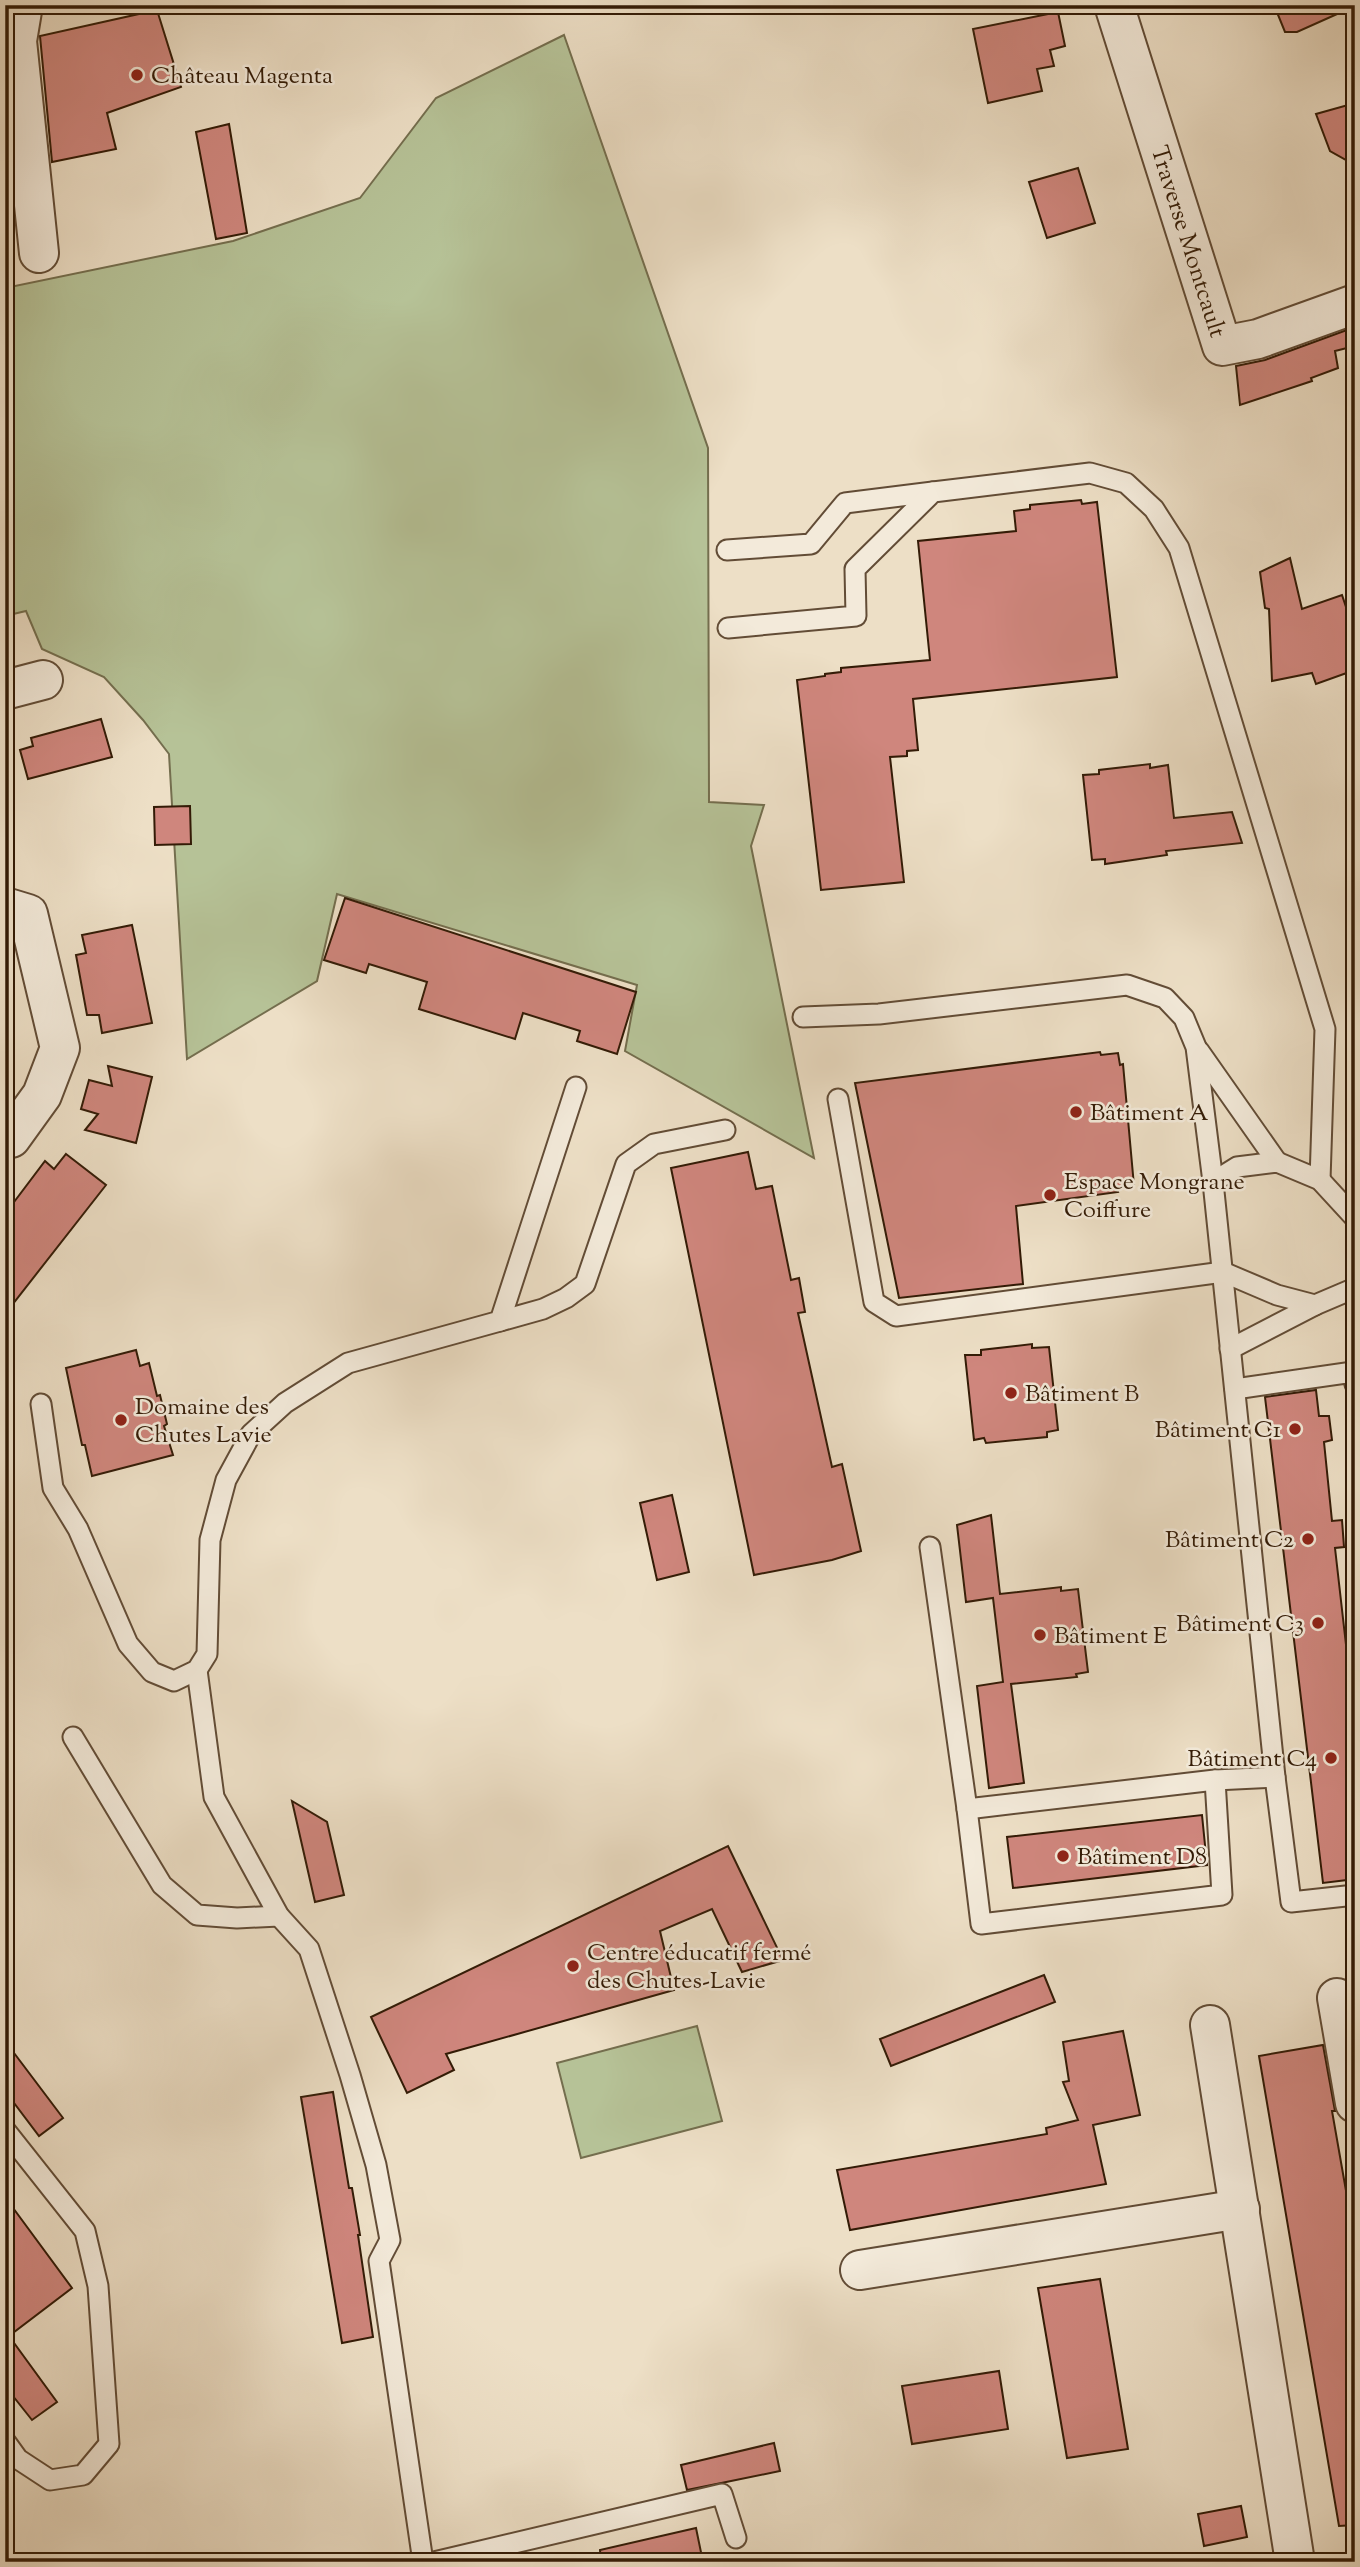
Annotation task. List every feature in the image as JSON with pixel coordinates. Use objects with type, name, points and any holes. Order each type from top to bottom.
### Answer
[{"type":"street","points":[[19,5],[22,11],[17,41],[38,253]]},
{"type":"street","name":"Traverse Montcault","points":[[1114,5],[1222,346],[1258,339],[1355,304]]},
{"type":"street","points":[[5,690],[43,680]]},
{"type":"street","points":[[5,907],[28,914],[60,1048],[42,1096],[7,1140]]},
{"type":"street","points":[[1337,1998],[1355,2103]]},
{"type":"street","points":[[1210,2025],[1295,2562]]},
{"type":"street","points":[[860,2270],[1240,2209]]},
{"type":"lane","points":[[727,550],[811,544],[845,503],[1090,473],[1126,483],[1154,509],[1179,548],[1325,1029],[1320,1180]]},
{"type":"lane","points":[[728,628],[856,616],[855,569],[933,492]]},
{"type":"lane","points":[[803,1017],[879,1014],[1127,985],[1165,998],[1184,1018],[1196,1047],[1277,1162]]},
{"type":"lane","points":[[1196,1047],[1291,1902],[1355,1895]]},
{"type":"lane","points":[[500,1321],[576,1087]]},
{"type":"lane","points":[[838,1099],[874,1302],[897,1316],[1223,1272],[1277,1296],[1315,1305]]},
{"type":"lane","points":[[41,1404],[53,1489],[78,1529],[128,1644],[152,1672],[174,1681],[197,1670],[207,1654],[210,1540],[226,1480],[251,1434],[285,1403],[348,1363],[543,1309],[565,1298],[585,1283],[626,1164],[654,1144],[725,1130]]},
{"type":"lane","points":[[1213,1182],[1237,1167],[1277,1162],[1320,1180],[1355,1218]]},
{"type":"lane","points":[[1230,1349],[1315,1305],[1355,1288]]},
{"type":"lane","points":[[1235,1388],[1353,1372],[1355,1384]]},
{"type":"lane","points":[[930,1547],[981,1924],[1222,1895],[1215,1780]]},
{"type":"lane","points":[[197,1670],[214,1797],[279,1916],[309,1949],[350,2074],[376,2165],[390,2240],[379,2261],[423,2562]]},
{"type":"lane","points":[[73,1737],[162,1885],[197,1915],[237,1918],[279,1916]]},
{"type":"lane","points":[[967,1809],[1215,1780],[1275,1777]]},
{"type":"lane","points":[[5,2130],[85,2231],[98,2286],[108,2445],[83,2475],[50,2480],[18,2459],[5,2441]]},
{"type":"lane","points":[[434,2562],[722,2494],[736,2538]]},
{"type":"green space","points":[[564,35],[708,448],[709,802],[764,805],[751,846],[814,1158],[625,1051],[637,985],[337,894],[317,981],[187,1059],[169,754],[104,677],[42,649],[26,611],[5,616],[5,288],[233,241],[360,198],[436,98]]},
{"type":"green space","points":[[697,2026],[722,2121],[581,2158],[557,2063]]},
{"type":"building","points":[[1274,5],[1355,6],[1297,32],[1285,32]]},
{"type":"building","points":[[157,10],[181,87],[107,113],[116,149],[52,162],[40,36]]},
{"type":"building","points":[[1058,12],[1065,46],[1050,50],[1054,66],[1037,69],[1042,91],[988,103],[973,29]]},
{"type":"building","points":[[1355,103],[1355,165],[1330,151],[1316,114]]},
{"type":"building","points":[[229,124],[247,233],[216,239],[196,132]]},
{"type":"building","points":[[1078,168],[1095,223],[1047,238],[1029,182]]},
{"type":"building","points":[[1355,327],[1355,346],[1335,351],[1338,368],[1311,378],[1312,381],[1240,405],[1236,366],[1265,360]]},
{"type":"building","points":[[1081,500],[1082,504],[1097,502],[1117,677],[913,699],[918,750],[907,751],[907,756],[890,757],[904,882],[821,890],[797,680],[841,672],[841,668],[930,660],[918,541],[1016,531],[1014,511],[1030,509],[1030,505]]},
{"type":"building","points":[[1290,558],[1302,609],[1342,595],[1355,634],[1355,670],[1316,684],[1312,673],[1272,681],[1269,609],[1265,608],[1260,572]]},
{"type":"building","points":[[101,719],[112,757],[28,779],[20,750],[33,746],[31,738]]},
{"type":"building","points":[[1150,764],[1150,768],[1168,765],[1174,818],[1232,812],[1242,843],[1166,851],[1167,855],[1105,864],[1105,859],[1092,860],[1083,775],[1099,774],[1099,770]]},
{"type":"building","points":[[190,806],[191,844],[155,845],[154,807]]},
{"type":"building","points":[[345,898],[636,992],[617,1054],[577,1041],[580,1031],[523,1013],[515,1039],[419,1009],[427,982],[369,964],[366,973],[324,960]]},
{"type":"building","points":[[132,925],[152,1023],[102,1033],[99,1015],[87,1015],[76,955],[86,953],[82,935]]},
{"type":"building","points":[[1100,1052],[1101,1055],[1118,1053],[1120,1065],[1123,1064],[1134,1186],[1117,1189],[1118,1192],[1016,1206],[1023,1284],[899,1298],[855,1083]]},
{"type":"building","points":[[108,1066],[152,1077],[136,1143],[85,1130],[98,1114],[81,1109],[89,1080],[112,1086]]},
{"type":"building","points":[[748,1152],[756,1189],[772,1186],[791,1280],[799,1278],[805,1312],[798,1313],[832,1467],[842,1464],[861,1551],[832,1560],[754,1575],[671,1168]]},
{"type":"building","points":[[66,1154],[106,1185],[5,1314],[5,1214],[45,1161],[54,1169]]},
{"type":"building","name":"Bâtiment B","points":[[1032,1344],[1032,1348],[1049,1347],[1058,1430],[1047,1432],[1047,1437],[986,1443],[984,1438],[974,1440],[965,1355],[981,1355],[981,1350]]},
{"type":"building","name":"Domaine des Chutes Lavie","points":[[136,1350],[140,1366],[149,1363],[157,1396],[160,1395],[167,1424],[164,1426],[173,1455],[92,1476],[85,1445],[82,1445],[66,1368]]},
{"type":"building","points":[[1316,1390],[1319,1416],[1329,1416],[1332,1440],[1324,1442],[1332,1521],[1342,1520],[1344,1547],[1335,1548],[1355,1724],[1355,1879],[1323,1883],[1265,1397]]},
{"type":"building","points":[[672,1495],[689,1572],[657,1580],[640,1503]]},
{"type":"building","points":[[991,1515],[1000,1594],[1061,1587],[1061,1591],[1078,1589],[1088,1672],[1076,1674],[1077,1677],[1011,1684],[1024,1783],[989,1788],[977,1686],[1003,1682],[993,1598],[966,1602],[957,1525]]},
{"type":"building","points":[[292,1801],[327,1822],[344,1895],[315,1902]]},
{"type":"building","points":[[1202,1815],[1207,1865],[1013,1888],[1007,1837]]},
{"type":"building","name":"Centre éducatif fermé des Chutes-Lavie","points":[[728,1846],[783,1960],[742,1972],[712,1909],[660,1931],[674,1990],[446,2054],[454,2070],[407,2093],[371,2017]]},
{"type":"building","points":[[1044,1975],[1055,2002],[891,2066],[880,2039]]},
{"type":"building","points":[[1123,2031],[1140,2115],[1093,2125],[1106,2184],[850,2230],[837,2170],[1047,2134],[1046,2128],[1078,2120],[1063,2082],[1069,2081],[1063,2042]]},
{"type":"building","points":[[5,2041],[63,2118],[39,2136],[5,2091]]},
{"type":"building","points":[[1323,2045],[1355,2242],[1355,2525],[1339,2526],[1259,2056]]},
{"type":"building","points":[[333,2092],[360,2235],[373,2337],[342,2343],[301,2097]]},
{"type":"building","points":[[5,2197],[72,2288],[9,2336],[57,2402],[32,2420],[5,2386]]},
{"type":"building","points":[[1100,2279],[1128,2449],[1067,2458],[1038,2288]]},
{"type":"building","points":[[999,2371],[1008,2429],[912,2444],[902,2386]]},
{"type":"building","points":[[774,2443],[780,2471],[687,2490],[681,2465]]},
{"type":"building","points":[[1241,2506],[1247,2537],[1204,2546],[1198,2514]]},
{"type":"building","points":[[696,2528],[703,2562],[601,2562],[600,2550]]},
{"type":"place","name":"Château Magenta","points":[[137,75]]},
{"type":"place","name":"Bâtiment A","points":[[1076,1112]]},
{"type":"place","name":"Espace Mongrane Coiffure","points":[[1050,1195]]},
{"type":"place","name":"Bâtiment B","points":[[1011,1393]]},
{"type":"place","name":"Domaine des Chutes Lavie","points":[[121,1420]]},
{"type":"place","name":"Bâtiment C1","points":[[1295,1429]]},
{"type":"place","name":"Bâtiment C2","points":[[1308,1539]]},
{"type":"place","name":"Bâtiment C3","points":[[1318,1623]]},
{"type":"place","name":"Bâtiment E","points":[[1040,1635]]},
{"type":"place","name":"Bâtiment C4","points":[[1331,1758]]},
{"type":"place","name":"Bâtiment D8","points":[[1063,1856]]},
{"type":"place","name":"Centre éducatif fermé des Chutes-Lavie","points":[[573,1966]]}]
